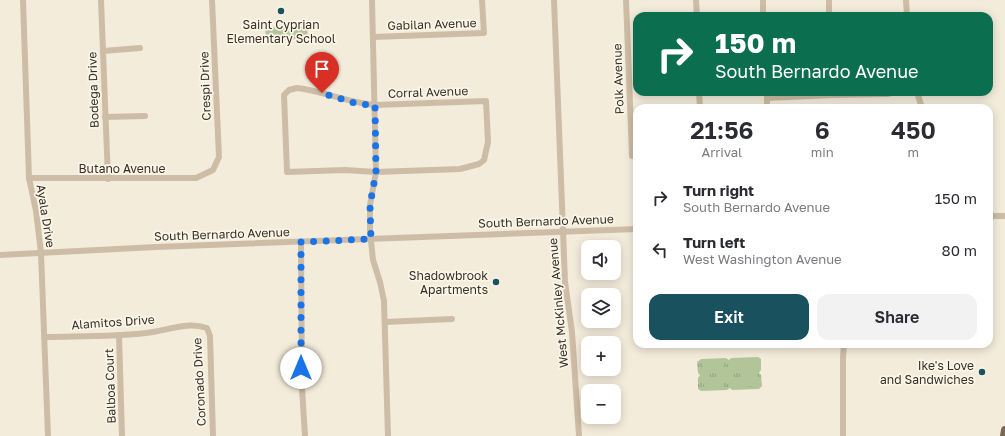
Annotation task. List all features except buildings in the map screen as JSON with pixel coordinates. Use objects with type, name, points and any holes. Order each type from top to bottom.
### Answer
[{"type":"main road","points":[[1004,436],[1005,430]]},
{"type":"street","name":"Ayala Drive","points":[[23,0],[29,178],[36,211],[41,254],[48,436]]},
{"type":"street","name":"Bodega Drive","points":[[101,0],[108,179]]},
{"type":"street","name":"Crespi Drive","points":[[212,0],[219,156],[213,170]]},
{"type":"street","points":[[372,0],[376,172],[370,205],[371,239],[373,260],[383,296],[388,436]]},
{"type":"street","name":"Gabilan Avenue","points":[[373,37],[484,33],[482,0]]},
{"type":"street","name":"West McKinley Avenue","points":[[554,0],[565,282],[572,330],[579,436]]},
{"type":"street","name":"Polk Avenue","points":[[626,0],[633,121]]},
{"type":"street","points":[[696,0],[696,12]]},
{"type":"street","points":[[763,0],[763,12]]},
{"type":"street","points":[[829,0],[829,12]]},
{"type":"street","points":[[906,0],[907,12]]},
{"type":"street","points":[[103,51],[140,48]]},
{"type":"street","name":"Corral Avenue","points":[[297,88],[310,90],[352,102],[375,105],[486,101],[487,146],[484,160],[479,164],[460,169],[376,172],[345,170],[287,172],[284,95],[289,90],[297,88]]},
{"type":"street","points":[[105,118],[145,116]]},
{"type":"street","name":"Butano Avenue","points":[[29,178],[196,178],[213,170]]},
{"type":"street","points":[[993,216],[1005,216]]},
{"type":"street","name":"South Bernardo Avenue","points":[[0,255],[41,254],[83,250],[633,229]]},
{"type":"street","points":[[301,242],[301,375],[305,436]]},
{"type":"street","points":[[385,322],[452,319]]},
{"type":"street","name":"Alamitos Drive","points":[[44,337],[148,333],[183,325],[199,325],[207,328]]},
{"type":"street","name":"Coronado Drive","points":[[207,328],[210,336],[212,436]]},
{"type":"street","name":"Balboa Court","points":[[119,335],[122,436]]},
{"type":"street","points":[[843,436],[844,348]]},
{"type":"green space","points":[[307,26],[308,39],[266,40],[265,27]]},
{"type":"green space","points":[[758,357],[761,359],[761,370],[759,373],[761,375],[762,386],[759,389],[732,390],[730,388],[727,390],[701,391],[698,389],[698,378],[700,375],[698,373],[697,362],[701,359],[726,358],[729,360],[731,358]]},
{"type":"green space","points":[[755,361],[755,371],[735,371],[734,362]]},
{"type":"green space","points":[[723,362],[724,372],[703,373],[703,363]]},
{"type":"green space","points":[[755,377],[756,386],[735,387],[735,378]]},
{"type":"green space","points":[[724,378],[724,388],[704,388],[703,379]]},
{"type":"place","name":"Saint Cyprian Elementary School","points":[[281,11]]},
{"type":"place","name":"Shadowbrook Apartments","points":[[496,282]]},
{"type":"place","name":"Ike's Love and Sandwiches","points":[[982,372]]},
{"type":"route","points":[[301,368],[301,242],[371,239],[370,205],[376,172],[375,105],[358,104],[322,93]]}]
